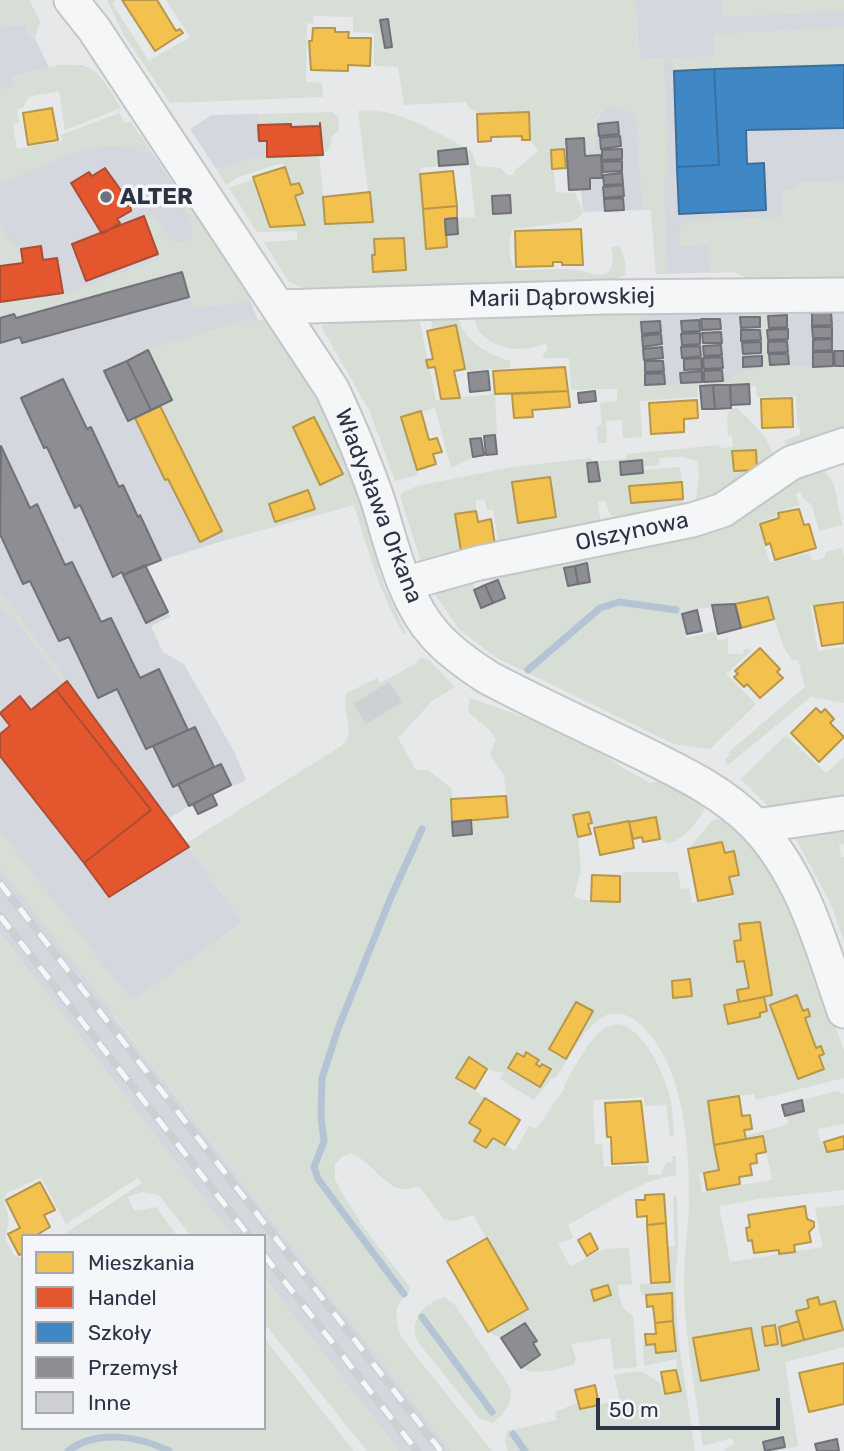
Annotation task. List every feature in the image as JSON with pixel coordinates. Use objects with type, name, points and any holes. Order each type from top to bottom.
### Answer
[{"type":"street","name":"Władysława Orkana","points":[[71,0],[94,29],[332,390],[360,451],[406,586],[418,612],[434,634],[468,665],[531,700],[699,782],[733,805],[756,826],[779,856],[799,892],[841,990]]},
{"type":"street","name":"Władysława Orkana","points":[[79,0],[94,29]]},
{"type":"street","name":"Marii Dąbrowskiej","points":[[279,307],[579,297],[844,295]]},
{"type":"street","name":"Olszynowa","points":[[406,586],[479,563],[692,520],[734,503],[791,463],[844,445]]},
{"type":"street","points":[[756,826],[844,814]]},
{"type":"shaded area","points":[[0,0],[29,0],[40,21],[35,38],[29,38],[25,24],[0,28]]},
{"type":"shaded area","points":[[107,0],[117,0],[112,3],[149,61],[190,37],[166,0],[635,0],[639,59],[664,58],[668,172],[664,177],[667,274],[656,274],[651,210],[643,210],[636,114],[605,106],[597,119],[596,144],[591,152],[585,156],[584,138],[566,139],[564,149],[551,151],[556,192],[575,193],[583,212],[569,222],[513,229],[510,256],[516,270],[567,269],[602,275],[612,266],[611,248],[618,245],[624,259],[625,275],[608,282],[304,288],[289,282],[264,242],[297,240],[297,231],[257,232],[229,188],[253,179],[270,227],[305,225],[295,196],[302,193],[299,183],[291,185],[283,163],[238,177],[226,185],[216,169],[261,157],[319,155],[326,224],[372,222],[358,111],[372,110],[400,116],[466,148],[438,151],[439,166],[420,168],[426,248],[447,247],[446,235],[458,234],[457,218],[475,217],[468,149],[472,152],[477,166],[500,168],[508,175],[513,175],[515,170],[539,151],[530,140],[529,112],[484,114],[470,108],[466,102],[404,105],[398,67],[374,66],[374,33],[353,32],[353,17],[314,16],[313,24],[307,23],[306,82],[322,83],[323,97],[170,103],[123,34]]},
{"type":"shaded area","points":[[635,0],[844,0],[844,279],[754,281],[734,272],[656,274]]},
{"type":"shaded area","points":[[722,0],[844,0],[844,11],[725,17]]},
{"type":"shaded area","points":[[25,24],[29,38],[35,38],[49,68],[82,65],[98,73],[0,100],[0,28]]},
{"type":"shaded area","points":[[844,27],[844,65],[674,71],[673,58],[714,56],[714,34]]},
{"type":"shaded area","points":[[59,65],[83,66],[91,70],[104,81],[121,108],[65,130],[59,91],[28,97],[23,108],[17,109],[19,123],[13,124],[17,149],[62,141],[61,135],[119,113],[125,123],[131,122],[151,152],[111,146],[92,149],[0,184],[0,89],[14,86],[11,76]]},
{"type":"shaded area","points":[[605,106],[636,114],[643,210],[583,212],[581,190],[590,189],[590,178],[601,178],[585,156],[596,130],[596,121]]},
{"type":"shaded area","points":[[333,112],[338,116],[339,131],[331,137],[331,147],[323,155],[321,123],[258,125],[258,114]]},
{"type":"shaded area","points":[[258,114],[259,125],[321,123],[323,155],[261,157],[216,169],[190,129],[212,115]]},
{"type":"shaded area","points":[[140,135],[245,288],[258,320],[272,321],[191,466],[226,540],[146,565],[170,617],[151,626],[163,652],[184,664],[235,753],[246,780],[169,818],[242,923],[113,1015],[451,1451],[399,1451],[266,1280],[266,1234],[230,1234],[0,933],[0,173]]},
{"type":"shaded area","points":[[844,181],[844,279],[754,281],[734,272],[709,273],[708,245],[680,246],[679,229],[686,221],[782,217],[782,190],[797,190],[797,182]]},
{"type":"shaded area","points":[[174,183],[245,288],[250,302],[194,308],[189,297],[81,300],[16,318],[0,318],[0,302],[63,295],[160,258],[144,216],[152,214],[173,241],[178,243],[192,237],[191,222],[171,191]]},
{"type":"shaded area","points":[[0,224],[7,237],[21,249],[23,263],[0,266]]},
{"type":"shaded area","points":[[648,307],[844,307],[844,381],[644,388],[638,315]]},
{"type":"shaded area","points":[[746,309],[793,310],[794,316],[767,316],[769,365],[844,367],[844,440],[785,444],[784,441],[799,435],[801,431],[797,423],[796,396],[757,397],[756,386],[749,384],[698,386],[698,397],[640,401],[642,437],[623,438],[622,420],[606,421],[607,443],[598,443],[597,426],[602,425],[600,403],[617,401],[617,389],[571,390],[569,358],[542,358],[548,348],[546,344],[519,349],[497,345],[478,330],[475,316],[642,313],[638,315],[645,386],[725,382],[743,371],[762,367],[761,316],[738,317]]},
{"type":"shaded area","points":[[343,315],[419,318],[436,400],[495,394],[497,434],[469,438],[472,458],[451,468],[435,408],[402,417],[418,475],[395,481],[370,412],[321,326],[343,322]]},
{"type":"shaded area","points":[[457,315],[465,332],[477,345],[510,361],[510,368],[466,371],[456,326],[433,330],[430,317]]},
{"type":"shaded area","points":[[240,321],[272,321],[316,386],[365,503],[379,570],[406,633],[404,634],[381,588],[354,505],[226,540],[160,406],[172,400],[148,350]]},
{"type":"shaded area","points":[[731,408],[737,408],[760,432],[769,445],[774,461],[695,507],[698,461],[681,457],[659,458],[659,465],[643,467],[642,460],[620,462],[621,474],[680,467],[682,482],[630,486],[631,502],[683,499],[684,509],[617,524],[615,517],[610,515],[605,500],[598,502],[601,527],[500,550],[493,510],[487,510],[484,499],[476,500],[476,511],[455,515],[463,559],[422,565],[400,496],[403,492],[417,486],[512,467],[591,458],[592,462],[625,459],[627,454],[719,445],[720,448],[733,447],[732,435],[728,436],[727,416]]},
{"type":"shaded area","points":[[820,464],[834,484],[842,525],[819,531],[812,505],[800,492],[796,494],[800,505],[776,512],[776,516],[758,523],[770,563],[809,553],[812,561],[824,558],[826,552],[842,548],[844,600],[811,606],[818,651],[844,647],[844,703],[811,697],[728,765],[724,760],[730,755],[729,752],[805,687],[798,660],[792,660],[783,646],[767,597],[681,613],[687,638],[715,631],[718,641],[728,638],[728,654],[743,654],[744,649],[752,650],[726,674],[756,704],[710,749],[674,744],[495,657],[459,629],[432,590],[469,571],[482,608],[505,598],[498,580],[493,582],[490,572]]},
{"type":"shaded area","points":[[0,591],[67,681],[63,685],[12,615],[8,617],[0,605]]},
{"type":"shaded area","points":[[421,657],[429,660],[455,687],[432,701],[398,738],[416,770],[428,770],[452,789],[454,836],[471,820],[508,816],[504,775],[490,754],[496,739],[468,712],[470,698],[521,716],[525,713],[589,744],[650,783],[664,780],[707,802],[692,827],[669,844],[628,821],[594,828],[589,812],[578,837],[581,868],[574,897],[591,901],[620,901],[620,876],[624,872],[678,872],[681,889],[689,888],[692,903],[731,897],[733,894],[729,877],[739,875],[734,851],[725,853],[722,842],[688,849],[712,821],[727,817],[750,841],[780,882],[809,951],[844,1051],[844,1078],[756,1100],[754,1094],[708,1101],[719,1170],[699,1174],[702,1192],[772,1180],[763,1137],[746,1139],[745,1136],[788,1124],[787,1115],[804,1110],[802,1100],[838,1091],[844,1094],[844,1124],[817,1129],[821,1142],[844,1136],[844,1190],[719,1206],[730,1262],[823,1247],[815,1208],[844,1205],[844,1347],[785,1362],[798,1446],[778,1451],[723,1451],[734,1444],[732,1438],[703,1446],[685,1312],[684,1270],[689,1203],[686,1133],[676,1085],[667,1063],[642,1026],[627,1016],[614,1013],[602,1017],[582,1037],[556,1077],[551,1079],[534,1100],[500,1079],[504,1073],[487,1069],[469,1058],[456,1077],[485,1098],[470,1123],[481,1130],[475,1141],[486,1148],[493,1138],[515,1151],[529,1126],[536,1129],[565,1088],[564,1085],[585,1049],[601,1031],[613,1025],[624,1026],[645,1043],[666,1083],[673,1115],[674,1137],[670,1137],[666,1105],[645,1106],[644,1097],[593,1100],[595,1144],[602,1144],[604,1167],[648,1165],[648,1175],[661,1175],[666,1163],[673,1161],[672,1156],[676,1156],[676,1176],[652,1181],[606,1203],[568,1225],[573,1238],[558,1244],[570,1266],[604,1249],[629,1248],[632,1284],[618,1285],[621,1303],[633,1316],[637,1367],[614,1369],[610,1338],[571,1344],[576,1359],[574,1365],[540,1372],[521,1368],[540,1355],[533,1343],[537,1341],[525,1323],[501,1338],[488,1332],[528,1309],[473,1215],[454,1221],[444,1219],[419,1186],[406,1189],[396,1187],[350,1153],[335,1164],[335,1179],[342,1193],[364,1228],[410,1287],[396,1313],[401,1337],[492,1451],[451,1451],[0,868],[0,831],[131,1000],[242,924],[187,843],[341,746],[346,740],[349,727],[345,707],[347,693],[377,678],[380,683],[415,664]]},
{"type":"shaded area","points":[[786,735],[826,773],[844,757],[844,806],[778,816],[741,779]]},
{"type":"shaded area","points":[[844,819],[844,844],[839,845],[841,857],[844,857],[844,941],[830,902],[792,832]]},
{"type":"shaded area","points":[[0,933],[230,1234],[189,1234],[159,1195],[141,1192],[128,1197],[134,1211],[156,1207],[176,1234],[64,1234],[142,1183],[138,1178],[66,1224],[41,1177],[7,1193],[4,1199],[9,1220],[5,1239],[14,1255],[21,1258],[21,1430],[266,1430],[266,1341],[354,1451],[0,1451]]},
{"type":"shaded area","points":[[673,1196],[677,1197],[678,1247],[675,1281],[678,1336],[695,1451],[508,1451],[505,1441],[507,1431],[557,1420],[555,1412],[579,1402],[580,1409],[620,1400],[614,1375],[641,1371],[660,1383],[663,1395],[680,1391],[676,1359],[644,1366],[643,1345],[655,1344],[675,1351],[672,1293],[641,1295],[640,1284],[670,1282],[668,1247],[675,1246]]},
{"type":"shaded area","points":[[266,1280],[399,1451],[367,1451],[266,1325]]},
{"type":"shaded area","points":[[444,1297],[455,1305],[511,1389],[506,1408],[492,1423],[479,1418],[418,1342],[415,1327],[419,1314]]},
{"type":"building: Mieszkania","points":[[122,0],[157,0],[176,31],[180,29],[183,33],[155,51]]},
{"type":"building: Mieszkania","points":[[313,28],[335,28],[335,32],[349,32],[348,38],[371,38],[370,66],[348,65],[348,71],[311,70],[309,41],[312,41]]},
{"type":"building: Mieszkania","points":[[52,108],[58,140],[28,145],[23,113]]},
{"type":"building: Mieszkania","points":[[529,112],[530,140],[522,140],[522,136],[491,137],[491,141],[478,142],[477,114]]},
{"type":"building: Mieszkania","points":[[564,149],[566,168],[552,169],[551,150]]},
{"type":"building: Mieszkania","points":[[285,167],[291,185],[299,183],[303,193],[295,196],[305,225],[270,227],[253,177]]},
{"type":"building: Mieszkania","points":[[453,171],[457,206],[423,209],[420,174]]},
{"type":"building: Mieszkania","points":[[370,192],[373,222],[325,224],[323,197]]},
{"type":"building: Mieszkania","points":[[457,206],[457,218],[445,219],[447,247],[426,249],[423,209]]},
{"type":"building: Mieszkania","points":[[581,229],[583,265],[553,262],[553,266],[516,267],[515,231]]},
{"type":"building: Mieszkania","points":[[404,238],[406,270],[373,272],[374,239]]},
{"type":"building: Mieszkania","points":[[456,325],[465,369],[454,371],[460,398],[441,399],[435,367],[428,368],[426,360],[433,359],[427,331]]},
{"type":"building: Mieszkania","points":[[565,367],[568,391],[495,394],[493,371]]},
{"type":"building: Mieszkania","points":[[568,391],[570,407],[532,410],[533,417],[514,418],[512,394]]},
{"type":"building: Mieszkania","points":[[792,398],[793,427],[762,428],[761,399]]},
{"type":"building: Mieszkania","points":[[697,400],[698,418],[684,419],[684,432],[651,434],[649,403]]},
{"type":"building: Mieszkania","points":[[160,406],[222,531],[200,542],[168,479],[165,480],[135,418]]},
{"type":"building: Mieszkania","points":[[421,411],[429,440],[437,438],[442,452],[433,454],[436,464],[417,470],[401,417]]},
{"type":"building: Mieszkania","points":[[314,417],[343,474],[320,485],[293,427]]},
{"type":"building: Mieszkania","points":[[756,450],[757,470],[734,471],[732,451]]},
{"type":"building: Mieszkania","points":[[550,477],[556,517],[518,523],[512,482]]},
{"type":"building: Mieszkania","points":[[682,482],[683,499],[631,503],[629,486]]},
{"type":"building: Mieszkania","points":[[308,490],[315,509],[275,522],[269,504]]},
{"type":"building: Mieszkania","points":[[799,509],[804,525],[809,524],[816,548],[775,560],[770,543],[766,545],[760,524],[779,518],[778,513]]},
{"type":"building: Mieszkania","points":[[476,511],[478,522],[491,519],[495,545],[461,551],[455,514]]},
{"type":"building: Mieszkania","points":[[768,597],[774,619],[741,628],[735,604]]},
{"type":"building: Mieszkania","points":[[844,602],[844,643],[822,646],[814,606]]},
{"type":"building: Mieszkania","points":[[760,648],[780,669],[777,672],[783,678],[760,698],[747,684],[744,687],[734,677],[738,674],[735,671]]},
{"type":"building: Mieszkania","points":[[816,708],[821,713],[825,709],[834,719],[830,723],[844,737],[819,762],[791,733]]},
{"type":"building: Mieszkania","points":[[506,796],[508,817],[452,822],[451,799]]},
{"type":"building: Mieszkania","points":[[589,812],[591,834],[578,837],[573,815]]},
{"type":"building: Mieszkania","points":[[656,817],[660,839],[643,842],[642,837],[633,839],[629,822]]},
{"type":"building: Mieszkania","points":[[629,821],[634,848],[600,855],[594,828]]},
{"type":"building: Mieszkania","points":[[722,842],[725,853],[734,851],[739,875],[729,877],[733,894],[698,901],[688,849]]},
{"type":"building: Mieszkania","points":[[592,875],[620,876],[620,902],[591,901]]},
{"type":"building: Mieszkania","points":[[760,922],[772,995],[739,1002],[737,990],[749,988],[744,961],[737,962],[734,941],[741,940],[739,924]]},
{"type":"building: Mieszkania","points":[[690,979],[692,996],[673,998],[672,981]]},
{"type":"building: Mieszkania","points":[[797,995],[803,1011],[808,1009],[810,1016],[805,1018],[816,1048],[821,1046],[824,1054],[819,1056],[824,1069],[798,1079],[770,1005]]},
{"type":"building: Mieszkania","points":[[764,997],[767,1011],[760,1013],[760,1017],[728,1024],[724,1005]]},
{"type":"building: Mieszkania","points":[[576,1002],[593,1011],[566,1059],[549,1049]]},
{"type":"building: Mieszkania","points":[[526,1052],[539,1060],[536,1064],[540,1067],[542,1064],[551,1069],[540,1087],[508,1068],[517,1053],[524,1057]]},
{"type":"building: Mieszkania","points":[[469,1057],[487,1069],[475,1089],[456,1078]]},
{"type":"building: Mieszkania","points":[[739,1096],[742,1116],[750,1115],[752,1129],[744,1130],[746,1139],[714,1145],[708,1101]]},
{"type":"building: Mieszkania","points":[[485,1098],[520,1120],[505,1145],[493,1138],[486,1148],[474,1141],[481,1130],[469,1123]]},
{"type":"building: Mieszkania","points":[[641,1101],[648,1162],[612,1164],[605,1103]]},
{"type":"building: Mieszkania","points":[[763,1136],[766,1152],[756,1154],[757,1163],[750,1164],[752,1175],[739,1177],[740,1184],[707,1190],[704,1173],[719,1170],[714,1145]]},
{"type":"building: Mieszkania","points":[[844,1136],[844,1149],[827,1152],[824,1142]]},
{"type":"building: Mieszkania","points":[[40,1182],[55,1210],[44,1215],[50,1227],[38,1234],[21,1234],[19,1255],[8,1234],[20,1228],[6,1200]]},
{"type":"building: Mieszkania","points":[[664,1194],[666,1223],[647,1225],[647,1216],[637,1217],[636,1200],[645,1200],[645,1195]]},
{"type":"building: Mieszkania","points":[[805,1206],[807,1219],[814,1222],[814,1227],[809,1232],[811,1242],[794,1245],[795,1252],[779,1254],[779,1250],[754,1253],[752,1240],[748,1241],[748,1215]]},
{"type":"building: Mieszkania","points":[[666,1223],[670,1282],[651,1283],[647,1225]]},
{"type":"building: Mieszkania","points":[[590,1233],[598,1249],[587,1256],[578,1240]]},
{"type":"building: Mieszkania","points":[[487,1238],[528,1309],[488,1332],[447,1261]]},
{"type":"building: Mieszkania","points":[[608,1285],[611,1295],[594,1301],[591,1290]]},
{"type":"building: Mieszkania","points":[[672,1293],[673,1321],[655,1323],[653,1306],[647,1307],[646,1295]]},
{"type":"building: Mieszkania","points":[[818,1297],[820,1305],[835,1301],[843,1330],[804,1340],[796,1311],[809,1308],[807,1300]]},
{"type":"building: Mieszkania","points":[[673,1321],[676,1351],[656,1353],[655,1344],[646,1345],[645,1334],[656,1334],[655,1323]]},
{"type":"building: Mieszkania","points":[[799,1321],[804,1340],[782,1346],[779,1327]]},
{"type":"building: Mieszkania","points":[[775,1325],[778,1344],[765,1346],[762,1327]]},
{"type":"building: Mieszkania","points":[[751,1328],[759,1370],[701,1381],[693,1338]]},
{"type":"building: Mieszkania","points":[[844,1363],[844,1404],[809,1412],[799,1373]]},
{"type":"building: Mieszkania","points":[[676,1370],[681,1391],[665,1394],[661,1372]]},
{"type":"building: Mieszkania","points":[[595,1385],[599,1405],[580,1409],[575,1390]]},
{"type":"building: Handel","points":[[320,123],[323,155],[267,157],[267,141],[259,141],[258,125],[291,124],[291,127],[320,126]]},
{"type":"building: Handel","points":[[105,168],[130,203],[131,211],[117,219],[120,223],[102,234],[71,183],[89,172],[92,176]]},
{"type":"building: Handel","points":[[144,216],[158,254],[86,281],[72,244]]},
{"type":"building: Handel","points":[[41,246],[43,260],[57,258],[63,293],[0,302],[0,266],[23,263],[21,249]]},
{"type":"building: Handel","points":[[67,681],[189,847],[109,897],[84,863],[151,810],[56,690]]},
{"type":"building: Handel","points":[[56,690],[151,810],[84,863],[0,756],[0,734],[10,726],[0,713],[20,696],[31,710]]},
{"type":"building: Szkoły","points":[[844,65],[844,128],[746,130],[747,164],[764,163],[766,210],[679,214],[677,167],[719,165],[714,69]]},
{"type":"building: Szkoły","points":[[714,69],[719,165],[677,167],[674,71]]},
{"type":"building: Przemysł","points":[[388,19],[392,47],[385,48],[380,20]]},
{"type":"building: Przemysł","points":[[618,122],[619,134],[599,136],[598,124]]},
{"type":"building: Przemysł","points":[[620,136],[621,146],[601,149],[600,138]]},
{"type":"building: Przemysł","points":[[584,138],[585,156],[601,155],[602,178],[590,178],[590,189],[569,190],[566,139]]},
{"type":"building: Przemysł","points":[[466,148],[468,164],[439,166],[438,151]]},
{"type":"building: Przemysł","points":[[622,149],[622,159],[602,160],[602,150]]},
{"type":"building: Przemysł","points":[[622,161],[622,171],[603,172],[602,162]]},
{"type":"building: Przemysł","points":[[622,173],[623,184],[604,185],[603,175]]},
{"type":"building: Przemysł","points":[[623,185],[624,196],[604,198],[603,187]]},
{"type":"building: Przemysł","points":[[510,195],[511,213],[493,214],[492,196]]},
{"type":"building: Przemysł","points":[[623,198],[624,210],[605,211],[604,199]]},
{"type":"building: Przemysł","points":[[457,218],[458,234],[446,235],[445,219]]},
{"type":"building: Przemysł","points":[[182,272],[189,297],[22,343],[20,337],[0,343],[0,318],[14,314],[16,318]]},
{"type":"building: Przemysł","points":[[831,312],[832,325],[812,326],[812,313]]},
{"type":"building: Przemysł","points":[[787,315],[787,327],[769,328],[768,316]]},
{"type":"building: Przemysł","points":[[740,317],[760,317],[760,327],[741,328]]},
{"type":"building: Przemysł","points":[[701,319],[720,319],[721,329],[702,330]]},
{"type":"building: Przemysł","points":[[699,320],[700,331],[682,332],[681,321]]},
{"type":"building: Przemysł","points":[[660,321],[661,332],[642,334],[641,322]]},
{"type":"building: Przemysł","points":[[812,327],[832,327],[832,338],[813,338]]},
{"type":"building: Przemysł","points":[[788,329],[788,339],[768,340],[767,330]]},
{"type":"building: Przemysł","points":[[741,330],[760,330],[761,340],[741,341]]},
{"type":"building: Przemysł","points":[[721,332],[722,343],[703,343],[702,333]]},
{"type":"building: Przemysł","points":[[700,333],[700,344],[682,345],[681,334]]},
{"type":"building: Przemysł","points":[[661,334],[662,344],[643,347],[642,336]]},
{"type":"building: Przemysł","points":[[832,339],[832,350],[813,351],[813,340]]},
{"type":"building: Przemysł","points":[[787,341],[788,352],[768,353],[768,342]]},
{"type":"building: Przemysł","points":[[761,342],[761,353],[743,354],[742,343]]},
{"type":"building: Przemysł","points":[[721,345],[722,355],[704,356],[703,346]]},
{"type":"building: Przemysł","points":[[700,346],[701,356],[682,358],[681,347]]},
{"type":"building: Przemysł","points":[[662,347],[663,358],[644,360],[643,349]]},
{"type":"building: Przemysł","points":[[148,350],[172,400],[151,410],[127,361]]},
{"type":"building: Przemysł","points":[[834,351],[844,351],[844,366],[835,366]]},
{"type":"building: Przemysł","points":[[813,352],[833,352],[833,366],[813,367]]},
{"type":"building: Przemysł","points":[[769,354],[788,354],[789,364],[770,365]]},
{"type":"building: Przemysł","points":[[762,356],[762,366],[743,367],[743,357]]},
{"type":"building: Przemysł","points":[[722,357],[723,368],[704,369],[703,358]]},
{"type":"building: Przemysł","points":[[701,358],[702,369],[684,370],[684,359]]},
{"type":"building: Przemysł","points":[[127,361],[151,410],[128,421],[104,371]]},
{"type":"building: Przemysł","points":[[645,361],[663,361],[664,371],[645,372]]},
{"type":"building: Przemysł","points":[[722,370],[723,381],[704,382],[704,371]]},
{"type":"building: Przemysł","points":[[488,371],[490,390],[470,392],[468,373]]},
{"type":"building: Przemysł","points":[[702,371],[702,382],[681,383],[680,373]]},
{"type":"building: Przemysł","points":[[664,373],[665,384],[645,385],[645,374]]},
{"type":"building: Przemysł","points":[[63,379],[87,429],[91,427],[119,487],[123,485],[138,517],[140,515],[161,560],[113,577],[80,505],[75,508],[21,398]]},
{"type":"building: Przemysł","points":[[749,384],[750,404],[731,405],[730,385]]},
{"type":"building: Przemysł","points":[[713,385],[730,385],[731,408],[715,409]]},
{"type":"building: Przemysł","points":[[713,385],[715,409],[702,409],[700,386]]},
{"type":"building: Przemysł","points":[[595,391],[596,401],[579,403],[578,393]]},
{"type":"building: Przemysł","points":[[495,435],[497,454],[486,455],[484,436]]},
{"type":"building: Przemysł","points":[[481,438],[484,455],[473,457],[470,439]]},
{"type":"building: Przemysł","points":[[1,446],[30,508],[37,504],[65,565],[72,562],[101,622],[111,618],[140,678],[159,669],[188,730],[146,749],[117,689],[98,698],[69,637],[59,641],[30,581],[23,584],[0,534]]},
{"type":"building: Przemysł","points":[[642,460],[643,473],[621,475],[620,462]]},
{"type":"building: Przemysł","points":[[597,462],[600,481],[589,482],[587,463]]},
{"type":"building: Przemysł","points":[[587,563],[590,582],[578,584],[575,566]]},
{"type":"building: Przemysł","points":[[145,565],[168,612],[146,623],[123,575]]},
{"type":"building: Przemysł","points":[[575,566],[578,584],[568,586],[564,568]]},
{"type":"building: Przemysł","points":[[498,580],[505,598],[493,603],[485,585]]},
{"type":"building: Przemysł","points":[[485,585],[493,603],[481,608],[474,590]]},
{"type":"building: Przemysł","points":[[735,604],[741,628],[718,634],[712,605]]},
{"type":"building: Przemysł","points":[[697,610],[702,631],[687,634],[682,614]]},
{"type":"building: Przemysł","points":[[195,727],[214,767],[173,787],[153,746]]},
{"type":"building: Przemysł","points":[[221,764],[231,785],[189,806],[178,784]]},
{"type":"building: Przemysł","points":[[212,794],[217,805],[198,814],[193,804]]},
{"type":"building: Przemysł","points":[[471,820],[472,834],[453,836],[452,822]]},
{"type":"building: Przemysł","points":[[802,1100],[804,1111],[785,1116],[782,1105]]},
{"type":"building: Przemysł","points":[[525,1323],[537,1341],[533,1343],[540,1355],[521,1368],[501,1338]]},
{"type":"building: Przemysł","points":[[783,1437],[785,1447],[765,1451],[763,1442]]},
{"type":"building: Przemysł","points":[[837,1439],[839,1451],[817,1451],[815,1444]]},
{"type":"building: Inne","points":[[389,682],[402,702],[366,724],[354,704]]},
{"type":"waterway","points":[[528,670],[600,608],[619,602],[676,610]]},
{"type":"waterway","points":[[404,1294],[318,1179],[314,1167],[324,1141],[321,1116],[322,1078],[339,1026],[391,897],[422,829]]},
{"type":"waterway","points":[[422,1317],[492,1412]]},
{"type":"waterway","points":[[513,1434],[525,1451]]},
{"type":"waterway","points":[[68,1451],[79,1444],[104,1437],[131,1439],[169,1451]]},
{"type":"railway","points":[[0,883],[441,1451]]},
{"type":"railway","points":[[0,916],[247,1234]]},
{"type":"railway","points":[[266,1258],[417,1451]]},
{"type":"place","name":"ALTER","points":[[106,197]]}]
